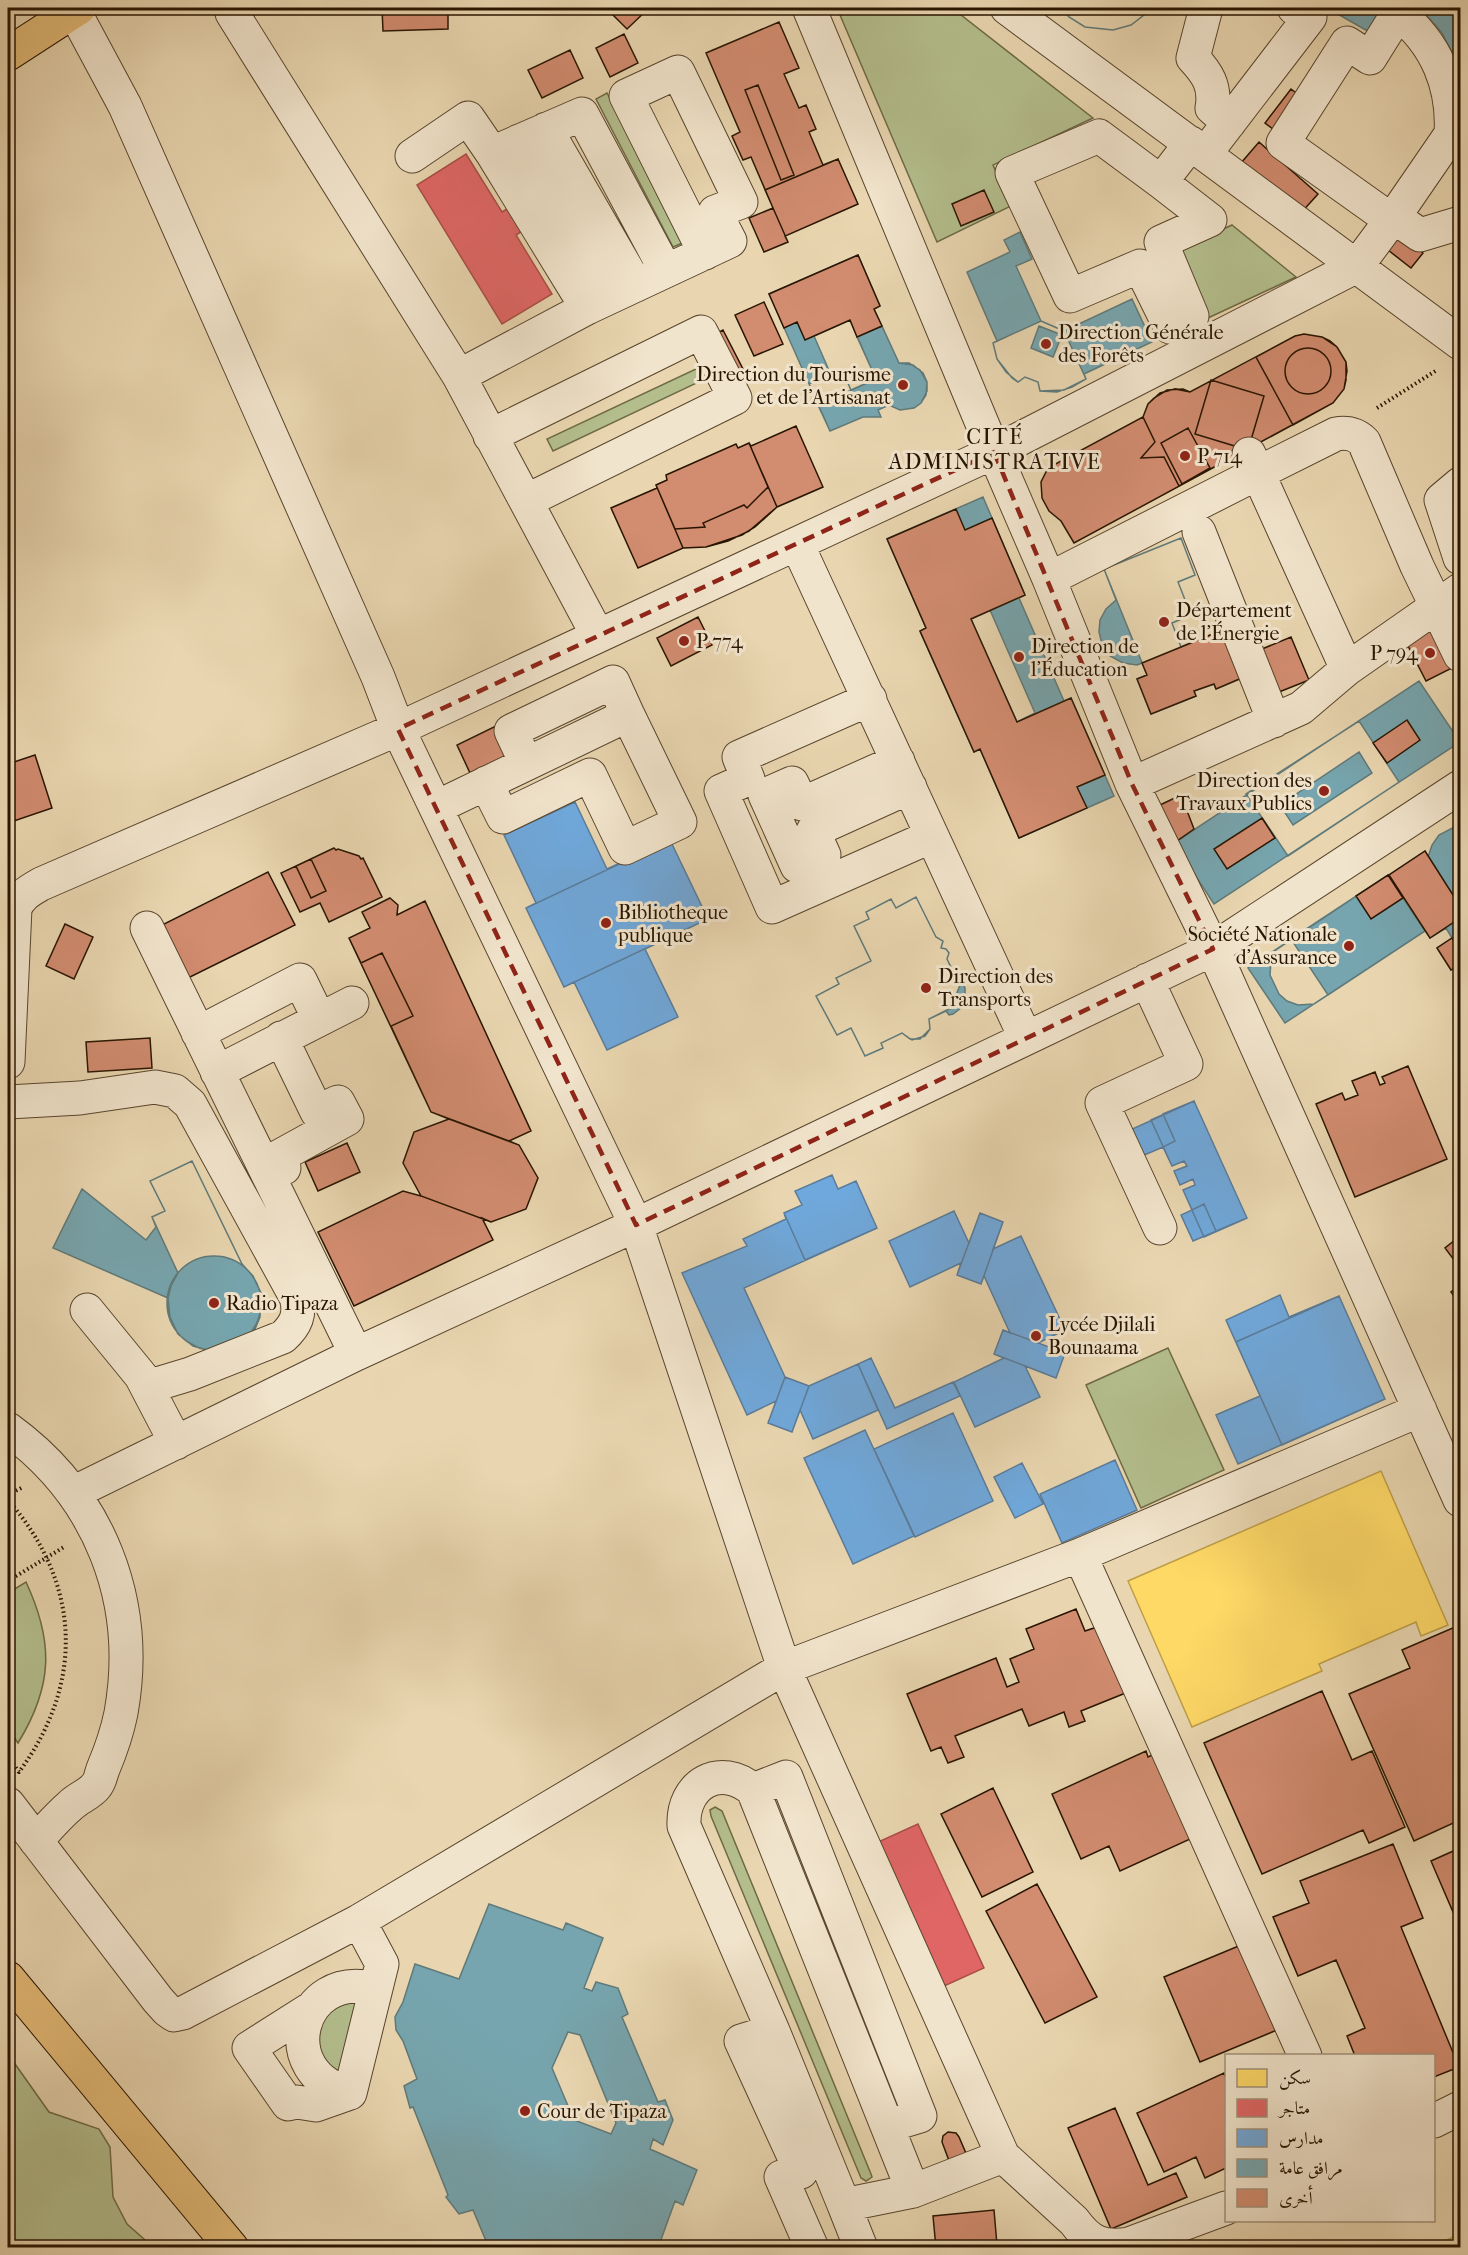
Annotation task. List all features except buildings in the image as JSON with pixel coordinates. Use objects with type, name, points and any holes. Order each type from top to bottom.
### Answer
[{"type":"main road","points":[[8,54],[76,9]]},
{"type":"main road","points":[[8,1978],[232,2247]]},
{"type":"street","points":[[809,8],[1132,784],[1213,949],[1461,1500]]},
{"type":"street","points":[[1007,8],[1357,266],[1451,356]]},
{"type":"street","points":[[1206,8],[1193,58],[1204,70],[1211,83],[1212,108],[1228,123]]},
{"type":"street","points":[[1161,182],[1228,123],[1310,17],[1294,8]]},
{"type":"street","points":[[76,9],[125,106],[378,677],[398,729],[636,1225],[784,1668],[1003,2156],[1074,2221],[1083,2233],[1097,2243],[1111,2247],[1130,2244],[1225,2209]]},
{"type":"street","points":[[232,13],[459,376],[598,636]]},
{"type":"street","points":[[8,1062],[15,908],[20,898],[41,884],[398,729],[994,452],[1357,266],[1392,219],[1456,133],[1442,68],[1431,48],[1398,13],[1370,58],[1347,43],[1283,143],[1392,219],[1420,235],[1461,223]]},
{"type":"street","points":[[459,376],[612,296],[705,253],[730,241],[715,212],[741,202],[678,72],[626,96],[705,253]]},
{"type":"street","points":[[519,141],[582,114],[666,271]]},
{"type":"street","points":[[412,156],[468,118],[519,141],[612,296]]},
{"type":"street","points":[[1098,136],[1161,182],[1210,220],[1161,242],[1192,316],[1170,327],[1140,266],[1070,296],[1012,173],[1098,136]]},
{"type":"street","points":[[490,436],[701,332],[735,398],[526,501]]},
{"type":"street","points":[[1048,579],[1253,463],[1346,432],[1357,436],[1364,442],[1417,566],[1449,598],[1461,655]]},
{"type":"street","points":[[1253,463],[1347,669]]},
{"type":"street","points":[[1461,484],[1441,500],[1461,558]]},
{"type":"street","points":[[1199,532],[1274,721]]},
{"type":"street","points":[[797,544],[1025,1037]]},
{"type":"street","points":[[1132,784],[1301,708],[1347,669],[1449,598]]},
{"type":"street","points":[[870,699],[739,757],[748,779],[721,791],[772,907],[932,836]]},
{"type":"street","points":[[437,807],[486,783],[628,715],[680,822],[625,848],[590,775],[502,817],[486,783]]},
{"type":"street","points":[[73,1493],[356,1354],[636,1225],[1213,949],[1461,787]]},
{"type":"street","points":[[147,928],[356,1354]]},
{"type":"street","points":[[1147,980],[1186,1064],[1102,1104],[1160,1228]]},
{"type":"street","points":[[198,1033],[300,981],[319,1019]]},
{"type":"street","points":[[217,1072],[352,1003]]},
{"type":"street","points":[[268,1175],[284,1168],[278,1157],[347,1119],[339,1102],[317,1112],[281,1038]]},
{"type":"street","points":[[8,1102],[81,1098],[155,1087],[165,1088],[183,1096],[190,1104],[296,1297],[299,1308],[297,1319],[292,1329],[283,1337],[190,1374],[147,1387]]},
{"type":"street","points":[[87,1310],[126,1356],[147,1387],[176,1443]]},
{"type":"street","points":[[8,1804],[158,2000],[174,2015],[183,2013],[359,1921],[784,1668],[1080,1556],[1420,1410]]},
{"type":"street","points":[[8,1429],[26,1442],[56,1471],[95,1528],[116,1578],[126,1630],[126,1683],[116,1736],[96,1786],[71,1804],[36,1841]]},
{"type":"street","points":[[1080,1556],[1305,2054]]},
{"type":"street","points":[[861,2247],[773,2031],[684,1826],[685,1805],[696,1788],[705,1782],[725,1778],[745,1783],[753,1790],[912,2191]]},
{"type":"street","points":[[350,2093],[382,1964],[359,1921]]},
{"type":"street","points":[[350,2093],[337,2090],[324,2083],[306,2061],[302,2033],[305,2020],[322,1997],[340,1988],[362,1986],[375,1989]]},
{"type":"street","points":[[312,2008],[249,2048],[288,2104],[297,2102],[316,2105],[350,2093]]},
{"type":"street","points":[[773,2031],[741,2041],[801,2172],[781,2177],[812,2247]]},
{"type":"street","points":[[1435,2121],[1461,2108]]},
{"type":"street","points":[[844,2205],[912,2191],[1003,2156]]},
{"type":"path","points":[[1351,434],[1364,417],[1451,356]]},
{"type":"path","points":[[8,1500],[32,1530],[47,1557],[59,1589],[65,1632],[63,1674],[47,1726],[19,1772],[8,1756]]},
{"type":"path","points":[[8,1581],[95,1528]]},
{"type":"highlighted area","points":[[994,452],[1132,784],[1213,949],[636,1225],[398,729]]},
{"type":"green space","points":[[837,8],[952,8],[1093,118],[993,165],[1011,206],[937,242]]},
{"type":"green space","points":[[607,93],[685,242],[673,247],[596,99]]},
{"type":"green space","points":[[1232,225],[1296,277],[1208,318],[1176,251]]},
{"type":"green space","points":[[698,368],[703,380],[553,451],[547,439]]},
{"type":"green space","points":[[1168,1348],[1224,1470],[1141,1508],[1086,1385]]},
{"type":"green space","points":[[26,1582],[41,1624],[46,1664],[38,1702],[18,1743],[8,1728],[8,1593]]},
{"type":"green space","points":[[715,1807],[722,1811],[871,2174],[872,2177],[866,2181],[861,2178],[711,1816],[710,1810]]},
{"type":"green space","points":[[349,2002],[359,2003],[346,2077],[317,2056],[321,2021],[324,2016]]},
{"type":"green space","points":[[8,2054],[49,2112],[99,2129],[110,2147],[113,2197],[127,2224],[153,2247],[8,2247]]},
{"type":"place","name":"Direction Générale des Forêts","points":[[1046,344]]},
{"type":"place","name":"Direction du Tourisme et de l'Artisanat","points":[[903,385]]},
{"type":"place","name":"P 714","points":[[1185,456]]},
{"type":"place","name":"Département de l'Énergie","points":[[1164,622]]},
{"type":"place","name":"P 774","points":[[684,641]]},
{"type":"place","name":"P 794","points":[[1430,653]]},
{"type":"place","name":"Direction de l'Éducation","points":[[1019,657]]},
{"type":"place","name":"Direction des Travaux Publics","points":[[1324,791]]},
{"type":"place","name":"Bibliotheque publique","points":[[606,923]]},
{"type":"place","name":"Société Nationale d'Assurance","points":[[1349,946]]},
{"type":"place","name":"Direction des Transports","points":[[926,988]]},
{"type":"place","name":"Radio Tipaza","points":[[214,1303]]},
{"type":"place","name":"Lycée Djilali Bounaama","points":[[1036,1336]]},
{"type":"place","name":"Cour de Tipaza","points":[[525,2111]]},
{"type":"district","name":"CITÉ ADMINISTRATIVE","points":[[995,450]]}]
